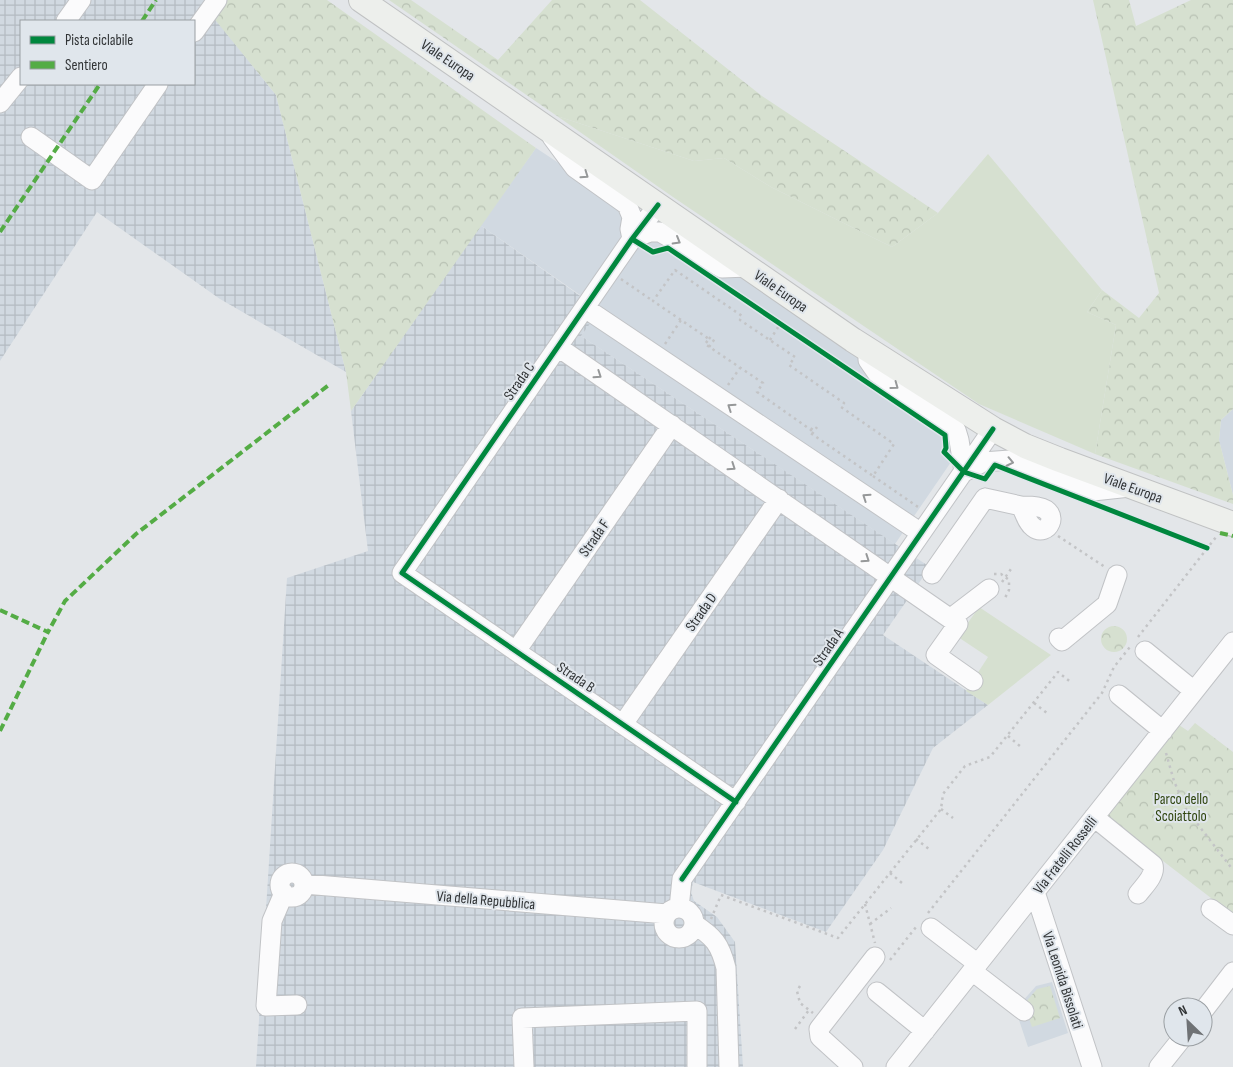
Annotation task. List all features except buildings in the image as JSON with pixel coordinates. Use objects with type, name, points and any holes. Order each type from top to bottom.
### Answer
[{"type":"main road","name":"Viale Europa","points":[[361,0],[868,349],[988,426],[1025,446],[1130,487],[1226,528]]},
{"type":"street","points":[[67,20],[81,0]]},
{"type":"street","points":[[195,31],[216,0]]},
{"type":"street","points":[[0,103],[20,78]]},
{"type":"street","points":[[31,137],[92,180],[157,85]]},
{"type":"street","points":[[543,125],[575,168],[627,205],[632,217],[630,229],[632,239],[650,232],[660,232],[722,268],[748,267]]},
{"type":"street","name":"Strada C","points":[[402,573],[610,272],[654,202]]},
{"type":"street","points":[[585,308],[919,536],[946,560]]},
{"type":"street","points":[[558,347],[951,618],[958,624],[936,655],[973,681]]},
{"type":"street","points":[[868,349],[868,360],[877,373],[956,430],[964,472],[983,462],[1010,460],[1077,487],[1092,491],[1130,487]]},
{"type":"street","name":"Strada F","points":[[516,651],[672,425]]},
{"type":"street","name":"Strada A","points":[[673,911],[682,878],[964,472],[988,426]]},
{"type":"street","points":[[932,574],[946,560],[983,494],[1022,506],[1031,526],[1042,530],[1047,528]]},
{"type":"street","name":"Strada D","points":[[623,724],[779,499]]},
{"type":"street","name":"Strada B","points":[[402,573],[736,802]]},
{"type":"street","points":[[1059,638],[1062,641],[1107,604],[1117,575]]},
{"type":"street","points":[[951,618],[994,588]]},
{"type":"street","name":"Via Fratelli Rosselli","points":[[896,1067],[1233,642]]},
{"type":"street","points":[[1139,647],[1192,694]]},
{"type":"street","points":[[1119,695],[1161,733]]},
{"type":"street","points":[[1094,817],[1153,865],[1155,870],[1153,874],[1138,894]]},
{"type":"street","name":"Via della Repubblica","points":[[297,1004],[266,1006],[272,921],[284,893],[290,897],[298,896],[303,891],[304,884],[673,911]]},
{"type":"street","name":"Via Leonida Bissolati","points":[[1035,892],[1092,1067]]},
{"type":"street","points":[[1211,909],[1233,925]]},
{"type":"street","points":[[700,928],[693,929],[686,936],[676,938],[668,933],[665,928],[665,919],[673,911],[688,911],[700,928],[715,940],[722,953],[726,968],[730,1067]]},
{"type":"street","points":[[925,922],[1024,1011]]},
{"type":"street","points":[[853,1067],[820,1037],[818,1029],[882,960]]},
{"type":"street","points":[[1213,998],[1233,972]]},
{"type":"street","points":[[874,997],[922,1035]]},
{"type":"street","points":[[524,1067],[522,1018],[697,1011],[698,1067]]},
{"type":"street","points":[[1159,1067],[1175,1047]]},
{"type":"path","points":[[653,301],[675,270],[733,312],[742,316],[740,320],[795,357],[789,365],[844,403],[841,408],[894,444],[872,476]]},
{"type":"path","points":[[610,272],[709,339]]},
{"type":"path","points":[[656,357],[681,320]]},
{"type":"path","points":[[770,340],[780,324]]},
{"type":"path","points":[[712,335],[706,344],[763,384],[757,392],[811,430],[809,432],[933,517]]},
{"type":"path","points":[[709,347],[716,337]]},
{"type":"path","points":[[718,399],[740,368]]},
{"type":"path","points":[[833,401],[836,397]]},
{"type":"path","points":[[811,430],[816,426],[812,434]]},
{"type":"path","points":[[1047,528],[1117,575]]},
{"type":"path","points":[[882,960],[925,922],[1102,692],[1114,668],[1139,647],[1226,528]]},
{"type":"path","points":[[994,588],[1011,569]]},
{"type":"path","points":[[700,928],[721,895],[838,938],[941,809],[943,794],[965,766],[990,758],[1058,672],[1072,683]]},
{"type":"path","points":[[1034,703],[1047,713]]},
{"type":"path","points":[[1161,733],[1174,781],[1186,809],[1233,870]]},
{"type":"path","points":[[1008,736],[1021,747]]},
{"type":"path","points":[[941,809],[953,818]]},
{"type":"path","points":[[916,839],[929,849]]},
{"type":"path","points":[[890,873],[902,883]]},
{"type":"path","points":[[870,924],[891,908]]},
{"type":"path","points":[[800,986],[797,991],[800,1003],[818,1017]]},
{"type":"path","points":[[795,1029],[809,1010]]},
{"type":"shaded area","points":[[0,0],[225,0],[213,16],[276,95],[346,372],[220,299],[97,212],[0,361]]},
{"type":"shaded area","points":[[536,148],[722,271],[741,276],[863,360],[949,429],[955,454],[895,544],[581,336],[600,309],[480,225]]},
{"type":"shaded area","points":[[480,225],[600,310],[581,336],[930,567],[883,635],[988,705],[933,748],[883,850],[826,932],[693,882],[691,892],[694,901],[717,917],[735,942],[743,1067],[256,1067],[287,578],[368,551],[351,411]]},
{"type":"shaded area","points":[[1233,409],[1233,495],[1219,440],[1221,420]]},
{"type":"shaded area","points":[[1052,982],[1068,1033],[1028,1047],[1018,1017],[1021,1003],[1036,986]]},
{"type":"green space","points":[[225,0],[327,0],[536,148],[351,411],[346,372],[276,95],[212,16]]},
{"type":"green space","points":[[389,0],[411,0],[498,60],[552,0],[640,0],[762,96],[938,213],[892,247],[771,187],[724,158],[694,161],[557,116]]},
{"type":"green space","points":[[1093,0],[1129,0],[1136,26],[1191,0],[1233,0],[1233,409],[1221,420],[1219,440],[1233,495],[1233,504],[1095,454],[1116,325],[1087,312],[1102,290],[1139,318],[1159,293]]},
{"type":"green space","points":[[557,116],[694,161],[724,158],[771,187],[892,247],[938,213],[988,154],[1102,290],[1087,312],[1116,325],[1095,454],[979,404],[673,197]]},
{"type":"green space","points":[[979,607],[1051,655],[988,705],[966,691],[988,657],[958,637]]},
{"type":"green space","points":[[1114,626],[1123,630],[1127,639],[1123,648],[1114,652],[1105,648],[1101,639],[1105,630]]},
{"type":"green space","name":"Parco dello Scoiattolo","points":[[1195,723],[1233,752],[1233,915],[1106,817],[1179,725],[1188,731]]},
{"type":"green space","points":[[1050,986],[1060,1018],[1032,1027],[1024,1004],[1037,989]]},
{"type":"marked path","points":[[143,20],[156,0]]},
{"type":"marked path","points":[[0,232],[99,85]]},
{"type":"marked path","points":[[0,610],[48,632],[65,601],[136,534],[330,384]]},
{"type":"marked path","points":[[1220,533],[1233,536]]},
{"type":"marked path","points":[[0,731],[48,632]]},
{"type":"cycle path","points":[[658,205],[632,239],[402,573],[736,802]]},
{"type":"cycle path","points":[[632,239],[653,252],[668,248],[945,435],[946,448],[944,452],[964,472],[985,479],[995,465],[1207,548]]},
{"type":"cycle path","points":[[682,879],[993,429]]}]
